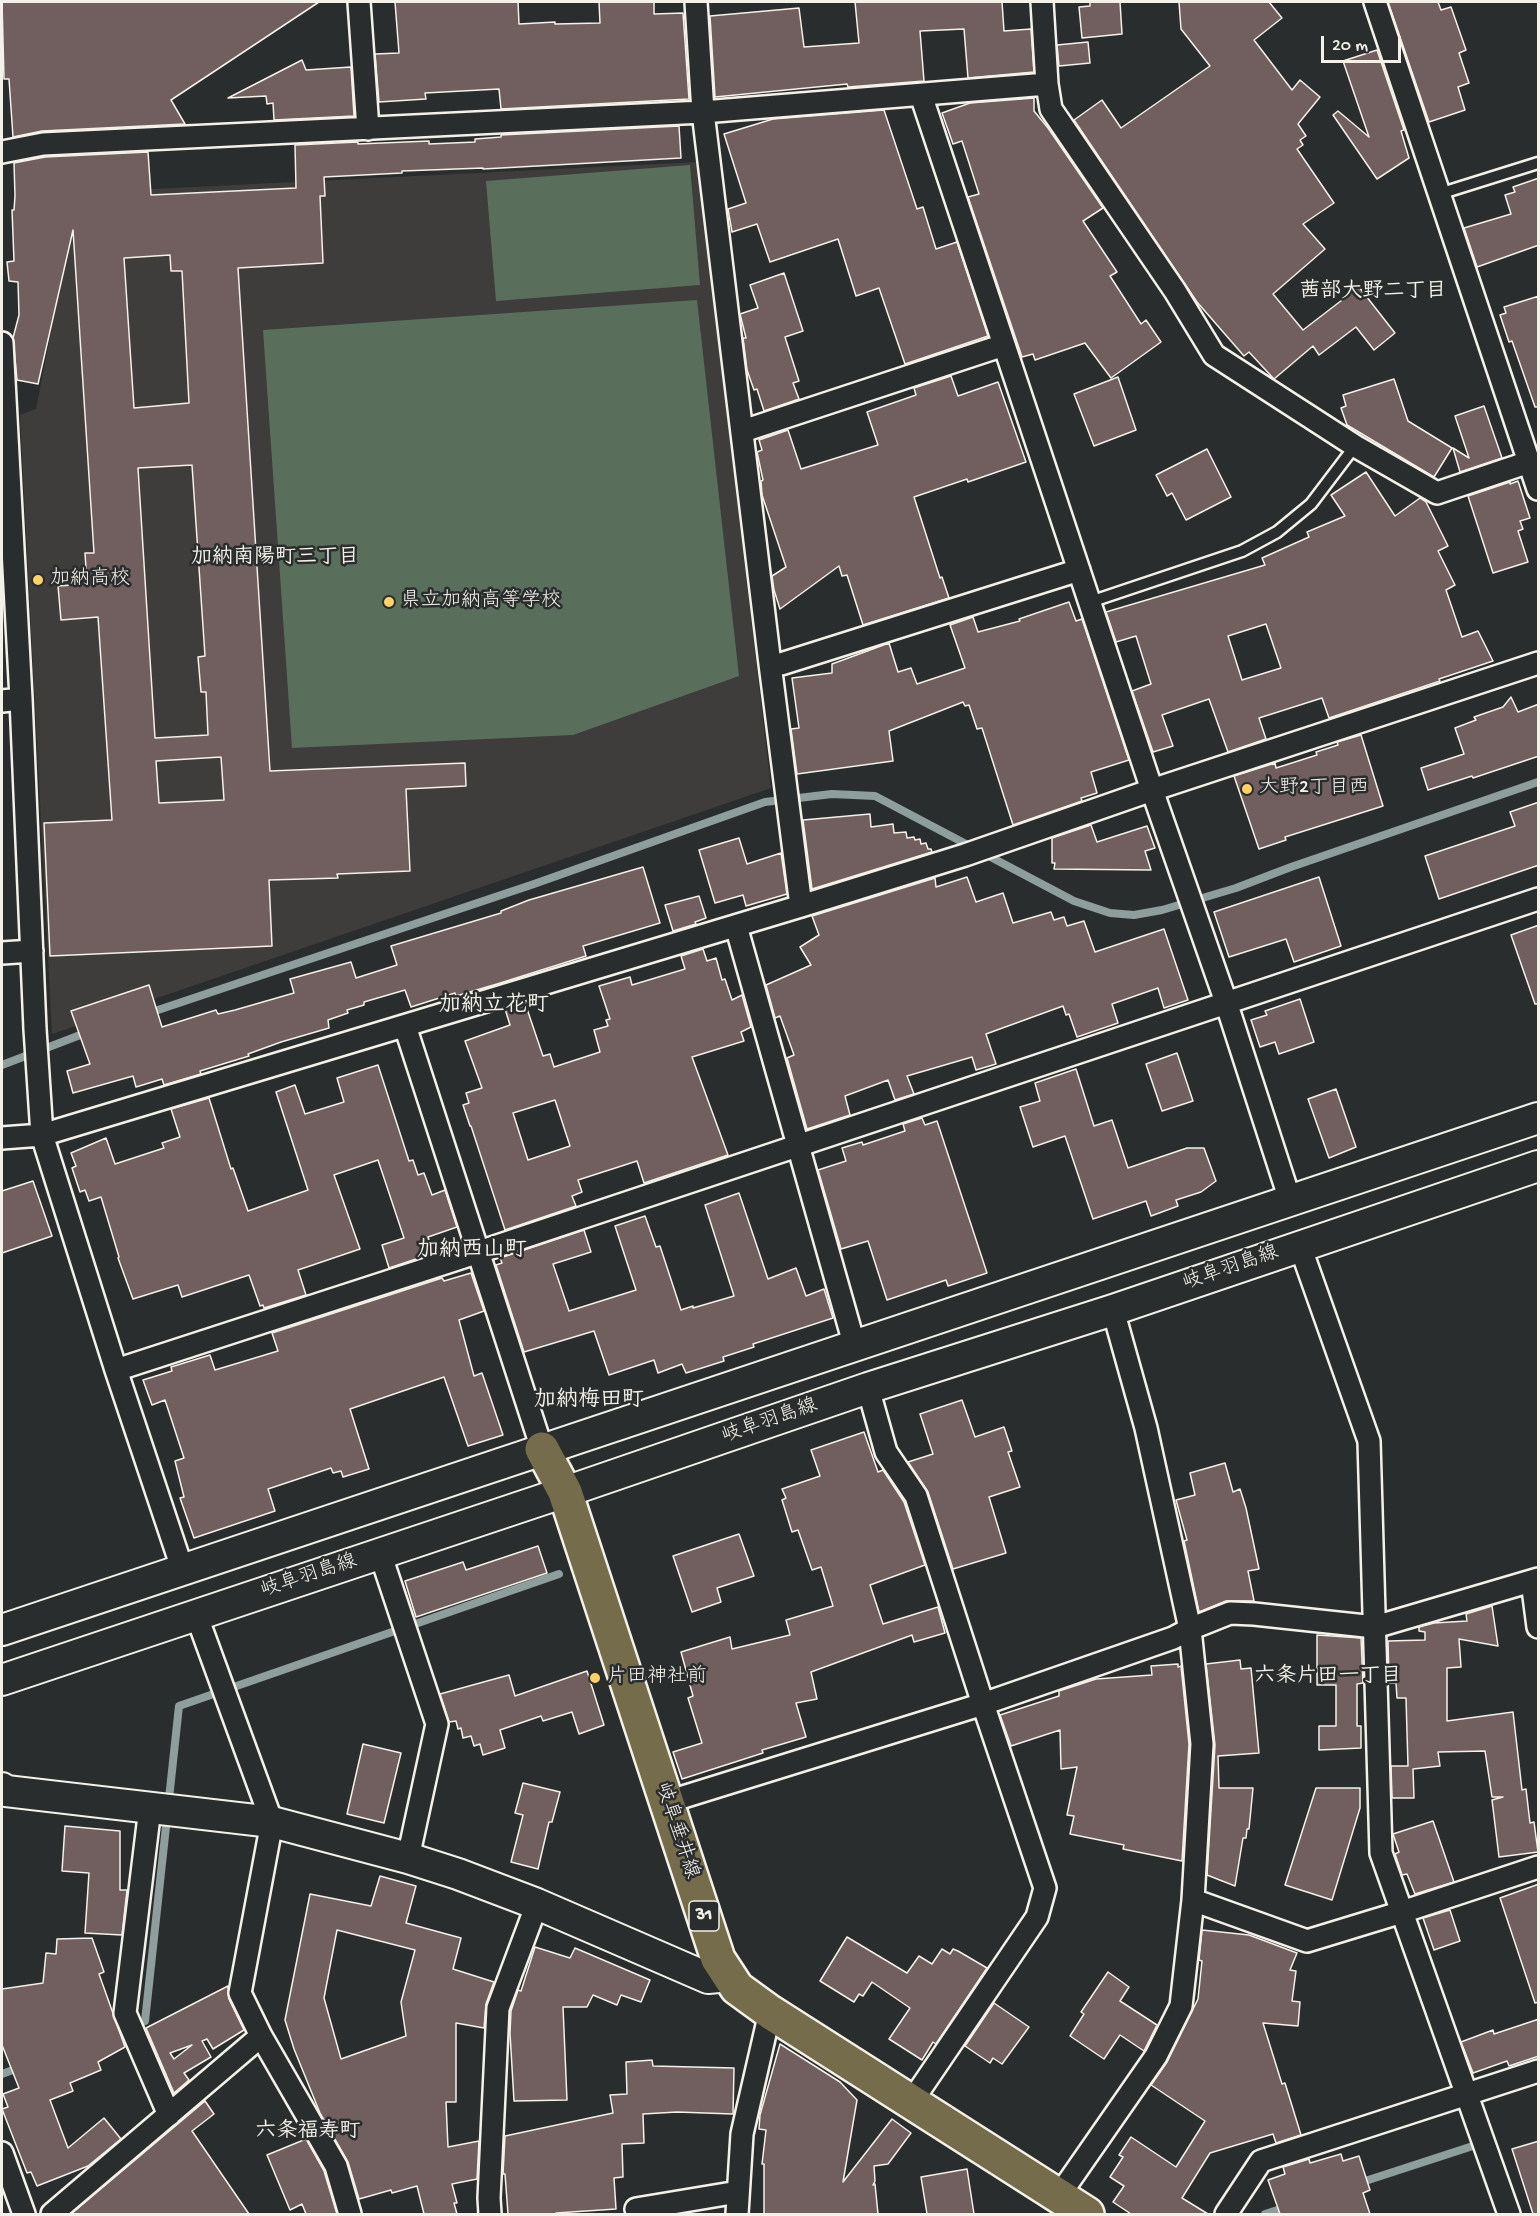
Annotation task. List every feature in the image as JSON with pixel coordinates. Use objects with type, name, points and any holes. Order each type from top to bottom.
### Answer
[{"type":"main road","points":[[2,1630],[1539,1118]]},
{"type":"main road","name":"岐阜羽島線","points":[[2,1680],[868,1388],[1113,1310],[1539,1166]]},
{"type":"main road","name":"岐阜垂井線","points":[[542,1449],[565,1492],[718,1959],[737,1988],[770,2012],[1086,2214]]},
{"type":"main road","points":[[2,1788],[6,1791],[272,1822],[408,1858],[537,1904],[708,1978],[729,1976]]},
{"type":"street","points":[[359,2],[369,129]]},
{"type":"street","points":[[696,2],[704,112],[801,906]]},
{"type":"street","points":[[1042,2],[1047,84],[1052,109],[1175,291],[1214,355],[1355,447],[1437,492],[1534,460]]},
{"type":"street","points":[[1375,2],[1439,194],[1534,460],[1539,489]]},
{"type":"street","points":[[2,152],[43,144],[704,112],[1047,84]]},
{"type":"street","points":[[921,95],[1152,790],[1226,1002],[1290,1200]]},
{"type":"street","points":[[2,343],[11,700],[32,951],[36,1063],[42,1135],[116,1370],[183,1571]]},
{"type":"street","points":[[743,431],[1004,345]]},
{"type":"street","points":[[770,664],[781,664],[1079,570]]},
{"type":"street","points":[[2,1138],[42,1135],[801,906],[965,855],[1152,790],[1539,663]]},
{"type":"street","points":[[116,1370],[479,1252],[1539,898]]},
{"type":"street","points":[[736,926],[855,1347]]},
{"type":"street","points":[[2,953],[32,951]]},
{"type":"street","points":[[405,1026],[542,1449]]},
{"type":"street","points":[[1300,1245],[1369,1441],[1381,1852],[1509,2214]]},
{"type":"street","points":[[1058,2197],[1156,2056],[1181,2006],[1193,1900],[1202,1744],[1190,1629],[1146,1428],[1113,1310]]},
{"type":"street","points":[[868,1388],[886,1452],[916,1496],[1045,1888],[1037,1917],[912,2101]]},
{"type":"street","points":[[380,1553],[438,1724],[408,1858]]},
{"type":"street","points":[[667,1802],[983,1704],[1173,1638],[1230,1613],[1375,1627],[1535,1580],[1539,1627]]},
{"type":"street","points":[[196,1614],[272,1822],[240,1993],[261,2036],[336,2166],[350,2214]]},
{"type":"street","points":[[150,1808],[125,2013],[169,2115]]},
{"type":"street","points":[[1193,1900],[1307,1941],[1539,1867]]},
{"type":"street","points":[[490,2214],[498,2008],[537,1904]]},
{"type":"street","points":[[737,2214],[742,2134],[770,2012]]},
{"type":"street","points":[[52,2214],[261,2036]]},
{"type":"street","points":[[1226,2214],[1261,2161],[1539,2071]]},
{"type":"street","points":[[2,2153],[24,2214]]},
{"type":"street","points":[[636,2209],[738,2192]]},
{"type":"lane","points":[[1439,194],[1539,163]]},
{"type":"lane","points":[[1090,602],[1242,551],[1277,532],[1311,504],[1355,447]]},
{"type":"shaded area","name":"県立加納高等学校","points":[[697,162],[771,788],[52,1034],[20,415],[36,409],[59,292],[53,194]]},
{"type":"green space","points":[[690,165],[700,285],[496,301],[486,181]]},
{"type":"green space","points":[[697,300],[739,676],[573,735],[292,748],[263,330]]},
{"type":"building","points":[[2,2],[319,2],[171,100],[185,124],[42,131],[13,137],[9,79],[4,79]]},
{"type":"building","points":[[395,2],[518,2],[519,24],[555,22],[555,24],[600,23],[599,2],[654,2],[654,14],[683,13],[689,99],[501,109],[499,89],[425,93],[426,99],[379,102],[375,54],[399,53]]},
{"type":"building","points":[[855,2],[1002,2],[1004,31],[1031,29],[1034,72],[968,78],[964,29],[920,31],[924,81],[848,87],[847,84],[715,97],[710,16],[799,8],[804,47],[859,43]]},
{"type":"building","points":[[1090,2],[1120,2],[1122,34],[1082,38],[1079,7],[1090,6]]},
{"type":"building","points":[[1179,2],[1269,2],[1282,18],[1254,40],[1292,90],[1300,80],[1320,97],[1298,124],[1306,136],[1300,140],[1303,145],[1297,149],[1334,203],[1303,224],[1325,249],[1273,294],[1303,330],[1359,287],[1395,333],[1374,350],[1356,327],[1319,355],[1313,346],[1274,379],[1249,352],[1244,356],[1197,302],[1074,120],[1102,100],[1121,128],[1210,66],[1181,29]]},
{"type":"building","points":[[1388,2],[1438,2],[1441,10],[1451,7],[1466,50],[1459,53],[1469,83],[1458,87],[1465,110],[1429,122]]},
{"type":"building","points":[[1088,42],[1090,63],[1059,66],[1057,45]]},
{"type":"building","points":[[1377,50],[1404,130],[1401,131],[1409,158],[1377,179],[1333,115],[1338,111],[1369,137],[1343,61]]},
{"type":"building","points":[[302,60],[306,70],[351,67],[354,116],[274,120],[273,103],[267,104],[266,96],[228,98]]},
{"type":"building","points":[[1034,98],[1034,111],[1103,208],[1083,221],[1117,272],[1110,276],[1141,324],[1146,320],[1161,342],[1111,378],[1085,343],[1035,360],[1033,354],[1022,357],[968,197],[979,194],[962,141],[953,144],[942,113],[970,103]]},
{"type":"building","points":[[884,110],[917,209],[923,207],[936,249],[957,242],[988,336],[905,364],[879,288],[856,296],[838,239],[770,262],[757,224],[732,232],[728,209],[746,203],[724,134],[773,119]]},
{"type":"building","points":[[679,126],[681,158],[402,171],[402,173],[324,177],[325,196],[320,196],[323,263],[238,268],[270,771],[465,763],[466,786],[406,789],[410,871],[337,874],[338,878],[269,880],[272,946],[50,956],[44,823],[112,820],[98,617],[61,620],[58,586],[87,584],[85,553],[94,553],[73,230],[38,384],[17,380],[13,338],[19,315],[18,282],[9,281],[7,262],[14,261],[12,210],[14,210],[15,196],[14,163],[45,157],[148,152],[151,195],[296,188],[295,145],[358,142],[358,144],[429,141],[429,144],[475,142],[475,139],[501,137],[501,135]],"holes":[[[170,255],[171,271],[182,271],[189,403],[134,408],[124,258]],[[192,465],[205,656],[198,657],[201,692],[206,692],[208,735],[155,738],[138,468]],[[221,757],[224,800],[159,803],[156,761]]]},
{"type":"building","points":[[1539,178],[1539,245],[1477,267],[1464,228],[1511,214],[1505,195],[1515,192],[1513,187]]},
{"type":"building","points":[[784,273],[803,331],[785,337],[799,381],[793,383],[799,399],[764,411],[757,389],[754,390],[747,370],[743,338],[746,338],[740,314],[758,308],[750,285]]},
{"type":"building","points":[[1539,296],[1539,407],[1535,407],[1512,341],[1509,342],[1500,315],[1506,313],[1504,307]]},
{"type":"building","points":[[951,376],[958,396],[998,382],[1026,462],[914,497],[940,578],[942,577],[949,598],[863,625],[847,575],[842,576],[839,566],[780,609],[772,576],[786,567],[762,495],[761,481],[763,480],[757,452],[762,450],[759,440],[788,430],[801,469],[878,445],[867,412],[916,395],[914,388]]},
{"type":"building","points":[[1118,377],[1136,430],[1094,446],[1074,394]]},
{"type":"building","points":[[1394,379],[1408,421],[1452,448],[1434,477],[1347,425],[1341,408],[1346,406],[1343,395]]},
{"type":"building","points":[[1484,406],[1502,458],[1460,472],[1453,448],[1469,458],[1455,416]]},
{"type":"building","points":[[1207,449],[1231,497],[1186,520],[1172,493],[1167,496],[1156,475]]},
{"type":"building","points":[[1366,472],[1395,516],[1420,498],[1426,502],[1448,546],[1438,551],[1455,585],[1446,590],[1462,637],[1478,631],[1493,661],[1329,718],[1322,698],[1259,718],[1266,739],[1228,752],[1209,699],[1162,715],[1173,746],[1153,752],[1132,691],[1151,684],[1136,636],[1116,642],[1106,612],[1265,565],[1262,558],[1309,537],[1307,532],[1345,516],[1331,495]],"holes":[[[1266,624],[1281,668],[1242,680],[1228,636]]]},
{"type":"building","points":[[1518,481],[1530,518],[1520,521],[1523,529],[1518,531],[1528,562],[1493,573],[1468,496]]},
{"type":"building","points":[[1069,602],[1076,621],[1082,619],[1129,760],[1091,772],[1097,793],[1081,798],[1082,801],[1013,825],[982,728],[977,729],[969,705],[965,706],[963,702],[889,731],[893,761],[797,774],[791,729],[799,728],[792,678],[832,673],[832,664],[889,643],[898,672],[911,668],[917,684],[965,668],[950,625],[973,617],[978,632],[1020,621],[1019,619]]},
{"type":"building","points":[[1511,697],[1518,712],[1539,704],[1539,756],[1428,790],[1421,768],[1464,754],[1455,728],[1476,720],[1474,717],[1503,707]]},
{"type":"building","points":[[1361,735],[1383,806],[1285,837],[1286,840],[1259,849],[1234,776],[1275,763],[1276,768],[1317,755],[1316,752],[1338,745],[1337,742]]},
{"type":"building","points":[[1539,802],[1539,865],[1439,899],[1425,856],[1515,826],[1510,812]]},
{"type":"building","points":[[870,814],[871,827],[893,824],[894,833],[906,832],[907,838],[920,839],[921,844],[926,843],[932,852],[812,889],[803,820]]},
{"type":"building","points":[[1091,825],[1097,842],[1147,826],[1155,848],[1145,851],[1151,870],[1054,869],[1052,838]]},
{"type":"building","points":[[739,838],[747,864],[781,853],[787,894],[746,906],[743,895],[715,903],[699,850]]},
{"type":"building","points":[[643,867],[660,923],[583,946],[586,956],[456,996],[455,993],[411,1007],[405,990],[364,1002],[364,1005],[347,1010],[348,1013],[328,1020],[329,1028],[281,1042],[248,1054],[249,1056],[200,1071],[201,1074],[164,1085],[162,1079],[136,1087],[133,1076],[73,1093],[67,1071],[90,1064],[71,1011],[149,985],[162,1027],[216,1010],[218,1014],[235,1010],[294,993],[290,979],[351,962],[356,978],[397,965],[391,946],[501,913],[501,911],[529,900]]},
{"type":"building","points":[[967,877],[976,902],[1003,893],[1013,923],[1051,912],[1054,920],[1064,917],[1067,926],[1084,921],[1095,952],[1164,929],[1188,1000],[1164,1008],[1158,988],[1112,1004],[1118,1023],[1077,1037],[1069,1014],[1066,1015],[1063,1006],[986,1034],[996,1064],[976,1070],[972,1057],[907,1076],[914,1094],[895,1100],[888,1080],[845,1096],[850,1115],[807,1129],[787,1058],[794,1055],[780,1016],[775,1018],[766,985],[811,965],[800,947],[819,935],[812,916],[935,878],[936,887]]},
{"type":"building","points":[[1319,877],[1341,946],[1294,962],[1286,939],[1229,957],[1214,912]]},
{"type":"building","points":[[699,896],[706,918],[695,922],[696,924],[673,931],[665,905]]},
{"type":"building","points":[[1539,925],[1539,1004],[1535,1004],[1511,935]]},
{"type":"building","points":[[703,949],[707,961],[716,958],[722,980],[725,979],[732,1000],[742,995],[751,1027],[741,1032],[744,1041],[692,1057],[728,1155],[644,1183],[637,1161],[578,1180],[582,1192],[572,1196],[576,1206],[505,1230],[463,1105],[469,1103],[466,1093],[482,1088],[465,1041],[510,1025],[505,1009],[525,1003],[543,1056],[550,1054],[554,1067],[600,1052],[594,1030],[608,1026],[606,1020],[610,1019],[599,986],[630,977],[632,985],[685,969],[681,956]],"holes":[[[555,1100],[570,1146],[528,1160],[513,1113]]]},
{"type":"building","points":[[1300,999],[1314,1042],[1279,1054],[1275,1042],[1260,1047],[1251,1020],[1267,1015],[1265,1011]]},
{"type":"building","points":[[1177,1053],[1193,1101],[1162,1111],[1146,1064]]},
{"type":"building","points":[[378,1065],[409,1161],[413,1160],[418,1175],[424,1173],[432,1195],[445,1190],[457,1227],[428,1237],[434,1253],[389,1268],[382,1245],[404,1238],[378,1160],[334,1175],[360,1249],[298,1270],[306,1295],[264,1308],[263,1305],[260,1306],[249,1275],[182,1297],[178,1285],[133,1299],[118,1258],[101,1197],[89,1201],[85,1190],[80,1192],[72,1168],[76,1166],[71,1153],[106,1138],[115,1164],[164,1148],[162,1143],[180,1137],[171,1109],[209,1098],[231,1169],[233,1168],[248,1211],[308,1190],[276,1092],[295,1085],[305,1114],[344,1102],[337,1078]]},
{"type":"building","points":[[1076,1069],[1094,1126],[1112,1120],[1128,1168],[1187,1148],[1204,1148],[1216,1181],[1201,1192],[1176,1200],[1178,1206],[1151,1216],[1146,1201],[1093,1219],[1065,1136],[1033,1147],[1020,1107],[1040,1101],[1035,1083]]},
{"type":"building","points":[[1336,1089],[1356,1147],[1329,1158],[1308,1099]]},
{"type":"building","points":[[922,1118],[925,1125],[937,1121],[987,1273],[948,1286],[946,1280],[887,1300],[868,1241],[841,1249],[818,1170],[846,1161],[842,1148],[862,1142],[863,1145],[905,1131],[903,1124]]},
{"type":"building","points":[[33,1181],[52,1236],[2,1253],[2,1191]]},
{"type":"building","points":[[739,1193],[768,1279],[796,1268],[806,1296],[824,1289],[833,1318],[753,1344],[754,1347],[723,1357],[724,1361],[686,1373],[682,1364],[658,1373],[654,1360],[609,1375],[594,1331],[524,1352],[496,1265],[502,1263],[500,1258],[584,1230],[591,1252],[553,1264],[569,1311],[636,1290],[615,1226],[645,1216],[656,1247],[660,1246],[681,1310],[693,1306],[693,1308],[734,1296],[705,1205]]},
{"type":"building","points":[[471,1273],[484,1311],[459,1320],[474,1376],[482,1373],[503,1435],[468,1446],[444,1377],[350,1409],[369,1469],[343,1477],[341,1471],[333,1473],[331,1468],[268,1489],[275,1511],[194,1538],[180,1498],[184,1497],[175,1461],[184,1458],[165,1400],[152,1405],[143,1380],[172,1371],[171,1367],[210,1355],[215,1370],[278,1351],[272,1333],[442,1278],[444,1281]]},
{"type":"building","points":[[962,1400],[975,1437],[1004,1427],[1012,1451],[1008,1452],[1020,1487],[989,1497],[1006,1553],[953,1569],[928,1492],[908,1462],[933,1454],[920,1414]]},
{"type":"building","points":[[864,1432],[878,1472],[883,1470],[904,1502],[925,1565],[870,1585],[883,1624],[938,1607],[945,1633],[914,1642],[912,1635],[811,1672],[817,1699],[796,1703],[806,1737],[762,1750],[763,1753],[682,1779],[673,1752],[702,1743],[688,1698],[693,1696],[681,1652],[730,1637],[732,1649],[790,1635],[786,1620],[833,1606],[821,1567],[812,1570],[798,1530],[792,1532],[782,1500],[786,1498],[782,1489],[820,1476],[811,1450]]},
{"type":"building","points":[[1225,1463],[1233,1492],[1240,1489],[1259,1569],[1248,1571],[1254,1601],[1226,1601],[1199,1612],[1184,1541],[1187,1540],[1176,1500],[1195,1495],[1190,1473]]},
{"type":"building","points":[[739,1534],[754,1576],[717,1588],[721,1602],[692,1612],[673,1556]]},
{"type":"building","points":[[538,1546],[547,1573],[416,1617],[405,1581],[463,1562],[466,1570]]},
{"type":"building","points":[[1492,1606],[1498,1646],[1459,1639],[1461,1667],[1447,1668],[1447,1721],[1513,1712],[1522,1790],[1526,1789],[1530,1823],[1534,1822],[1538,1852],[1499,1857],[1492,1800],[1503,1797],[1492,1797],[1485,1751],[1438,1752],[1440,1766],[1413,1769],[1414,1798],[1392,1798],[1391,1766],[1408,1766],[1406,1698],[1397,1698],[1396,1683],[1389,1683],[1388,1641],[1425,1640],[1425,1632],[1419,1631],[1419,1627],[1434,1623],[1467,1621],[1466,1614]]},
{"type":"building","points":[[1317,1635],[1361,1638],[1363,1683],[1357,1684],[1357,1726],[1361,1726],[1361,1748],[1319,1750],[1319,1726],[1336,1726],[1336,1685],[1317,1685]]},
{"type":"building","points":[[1240,1660],[1241,1669],[1251,1668],[1259,1753],[1218,1756],[1219,1788],[1253,1788],[1249,1829],[1247,1829],[1246,1838],[1243,1838],[1235,1886],[1207,1875],[1215,1745],[1206,1664]]},
{"type":"building","points":[[1178,1664],[1178,1667],[1181,1666],[1189,1744],[1182,1861],[1123,1849],[1124,1845],[1070,1834],[1074,1816],[1067,1815],[1077,1767],[1061,1769],[1060,1730],[1011,1746],[1000,1715],[1059,1696],[1059,1691],[1096,1679],[1152,1675],[1151,1666]]},
{"type":"building","points":[[587,1671],[604,1725],[579,1734],[572,1712],[543,1721],[541,1716],[500,1730],[505,1748],[483,1755],[480,1744],[474,1746],[471,1736],[463,1738],[461,1728],[458,1729],[456,1721],[449,1722],[440,1694],[509,1675],[515,1696]]},
{"type":"building","points":[[363,1744],[401,1753],[384,1823],[347,1814]]},
{"type":"building","points":[[523,1783],[560,1792],[552,1822],[549,1822],[538,1869],[511,1862],[523,1815],[515,1813]]},
{"type":"building","points":[[1316,1788],[1360,1788],[1360,1808],[1332,1900],[1285,1885]]},
{"type":"building","points":[[1433,1821],[1454,1882],[1415,1894],[1407,1874],[1402,1875],[1395,1854],[1399,1852],[1393,1834]]},
{"type":"building","points":[[65,1826],[120,1831],[120,1890],[127,1890],[122,1935],[85,1933],[89,1873],[62,1871]]},
{"type":"building","points":[[380,1876],[416,1886],[406,1923],[461,1938],[453,1969],[494,1982],[486,2004],[484,2028],[456,2023],[456,2102],[446,2102],[448,2147],[479,2141],[477,2179],[452,2184],[457,2203],[454,2203],[457,2214],[424,2214],[417,2186],[359,2199],[348,2162],[320,2113],[285,2020],[310,1894],[371,1906]],"holes":[[[337,1930],[415,1950],[401,2002],[406,2036],[341,2059],[324,1998]]]},
{"type":"building","points":[[1539,1884],[1539,2002],[1535,2003],[1500,1898]]},
{"type":"building","points":[[1450,1910],[1460,1941],[1434,1950],[1423,1918]]},
{"type":"building","points":[[1202,1930],[1249,1935],[1297,1953],[1290,1970],[1296,1971],[1292,2001],[1300,2002],[1298,2026],[1263,2023],[1301,2135],[1276,2143],[1273,2134],[1210,2153],[1182,2198],[1208,2214],[1131,2214],[1113,2202],[1124,2186],[1110,2177],[1123,2157],[1119,2155],[1131,2137],[1176,2167],[1205,2121],[1151,2085],[1167,2062],[1198,1999]]},
{"type":"building","points":[[847,1937],[907,1973],[919,1956],[932,1964],[942,1949],[950,1954],[953,1949],[958,1951],[987,1968],[936,2044],[933,2042],[922,2060],[889,2039],[910,2008],[872,1982],[863,1996],[859,1994],[854,2002],[820,1981]]},
{"type":"building","points":[[92,1938],[104,1972],[99,1974],[125,2047],[98,2062],[101,2070],[70,2083],[73,2091],[50,2100],[68,2148],[104,2118],[121,2139],[88,2166],[37,2186],[31,2172],[27,2173],[2,2109],[8,2107],[3,2094],[19,2088],[2,2045],[2,1989],[43,1983],[46,1953],[56,1954],[57,1939]]},
{"type":"building","points":[[535,1947],[570,1958],[575,1948],[650,1980],[641,2002],[621,1995],[617,2005],[593,1995],[587,2007],[563,2007],[567,2100],[514,2101],[511,2011],[518,1990],[521,1991]]},
{"type":"building","points":[[1108,1972],[1129,1987],[1120,2001],[1157,2025],[1144,2051],[1120,2035],[1104,2059],[1070,2036],[1084,2014],[1081,2012]]},
{"type":"building","points":[[228,1986],[229,1999],[244,2030],[213,2049],[207,2039],[202,2041],[211,2057],[184,2073],[189,2080],[174,2093],[146,2028]],"holes":[[[192,2045],[174,2059],[170,2053]]]},
{"type":"building","points":[[994,2003],[1029,2027],[1002,2064],[993,2058],[990,2063],[965,2046]]},
{"type":"building","points":[[1539,2019],[1539,2056],[1509,2066],[1507,2061],[1473,2073],[1461,2042],[1493,2030],[1494,2034]]},
{"type":"building","points":[[780,2044],[840,2082],[857,2100],[843,2182],[892,2119],[911,2133],[888,2164],[874,2166],[873,2185],[875,2184],[878,2214],[764,2214],[764,2164],[762,2164],[766,2130],[759,2129],[760,2115]]},
{"type":"building","points":[[652,2060],[653,2066],[734,2068],[733,2114],[677,2112],[643,2114],[644,2143],[622,2144],[623,2177],[614,2178],[616,2209],[556,2214],[508,2214],[505,2174],[503,2174],[505,2136],[613,2113],[610,2095],[627,2094],[626,2062]]},
{"type":"building","points":[[205,2101],[214,2114],[192,2131],[249,2214],[71,2214]]},
{"type":"building","points":[[306,2139],[324,2171],[337,2214],[306,2214],[302,2204],[290,2210],[267,2155]]},
{"type":"building","points":[[1539,2141],[1539,2214],[1533,2214],[1512,2149]]},
{"type":"building","points":[[1341,2154],[1343,2161],[1359,2156],[1370,2190],[1363,2193],[1370,2214],[1280,2214],[1268,2180],[1285,2174],[1283,2167],[1309,2159],[1310,2163]]},
{"type":"building","points":[[967,2169],[974,2214],[927,2214],[921,2177]]},
{"type":"waterway","points":[[146,1014],[534,884],[765,802],[832,794],[875,796],[1074,901],[1110,913],[1134,915],[1162,910],[1236,888],[1538,782]]},
{"type":"waterway","points":[[2,1065],[88,1032]]},
{"type":"waterway","points":[[109,2034],[145,2021],[179,1706],[559,1574]]},
{"type":"waterway","points":[[2,2074],[21,2067]]},
{"type":"waterway","points":[[1356,2184],[1479,2144]]},
{"type":"waterway","points":[[1265,2214],[1287,2207]]},
{"type":"place","name":"加納高校","points":[[38,580]]},
{"type":"place","name":"県立加納高等学校","points":[[389,602]]},
{"type":"place","name":"大野2丁目西","points":[[1247,789]]},
{"type":"place","name":"片田神社前","points":[[595,1678]]},
{"type":"district","name":"茜部大野二丁目","points":[[1373,293]]},
{"type":"district","name":"加納南陽町三丁目","points":[[275,559]]},
{"type":"district","name":"加納立花町","points":[[494,1007]]},
{"type":"district","name":"加納西山町","points":[[472,1252]]},
{"type":"district","name":"加納梅田町","points":[[589,1402]]},
{"type":"district","name":"六条片田一丁目","points":[[1328,1678]]},
{"type":"district","name":"六条福寿町","points":[[308,2133]]}]
